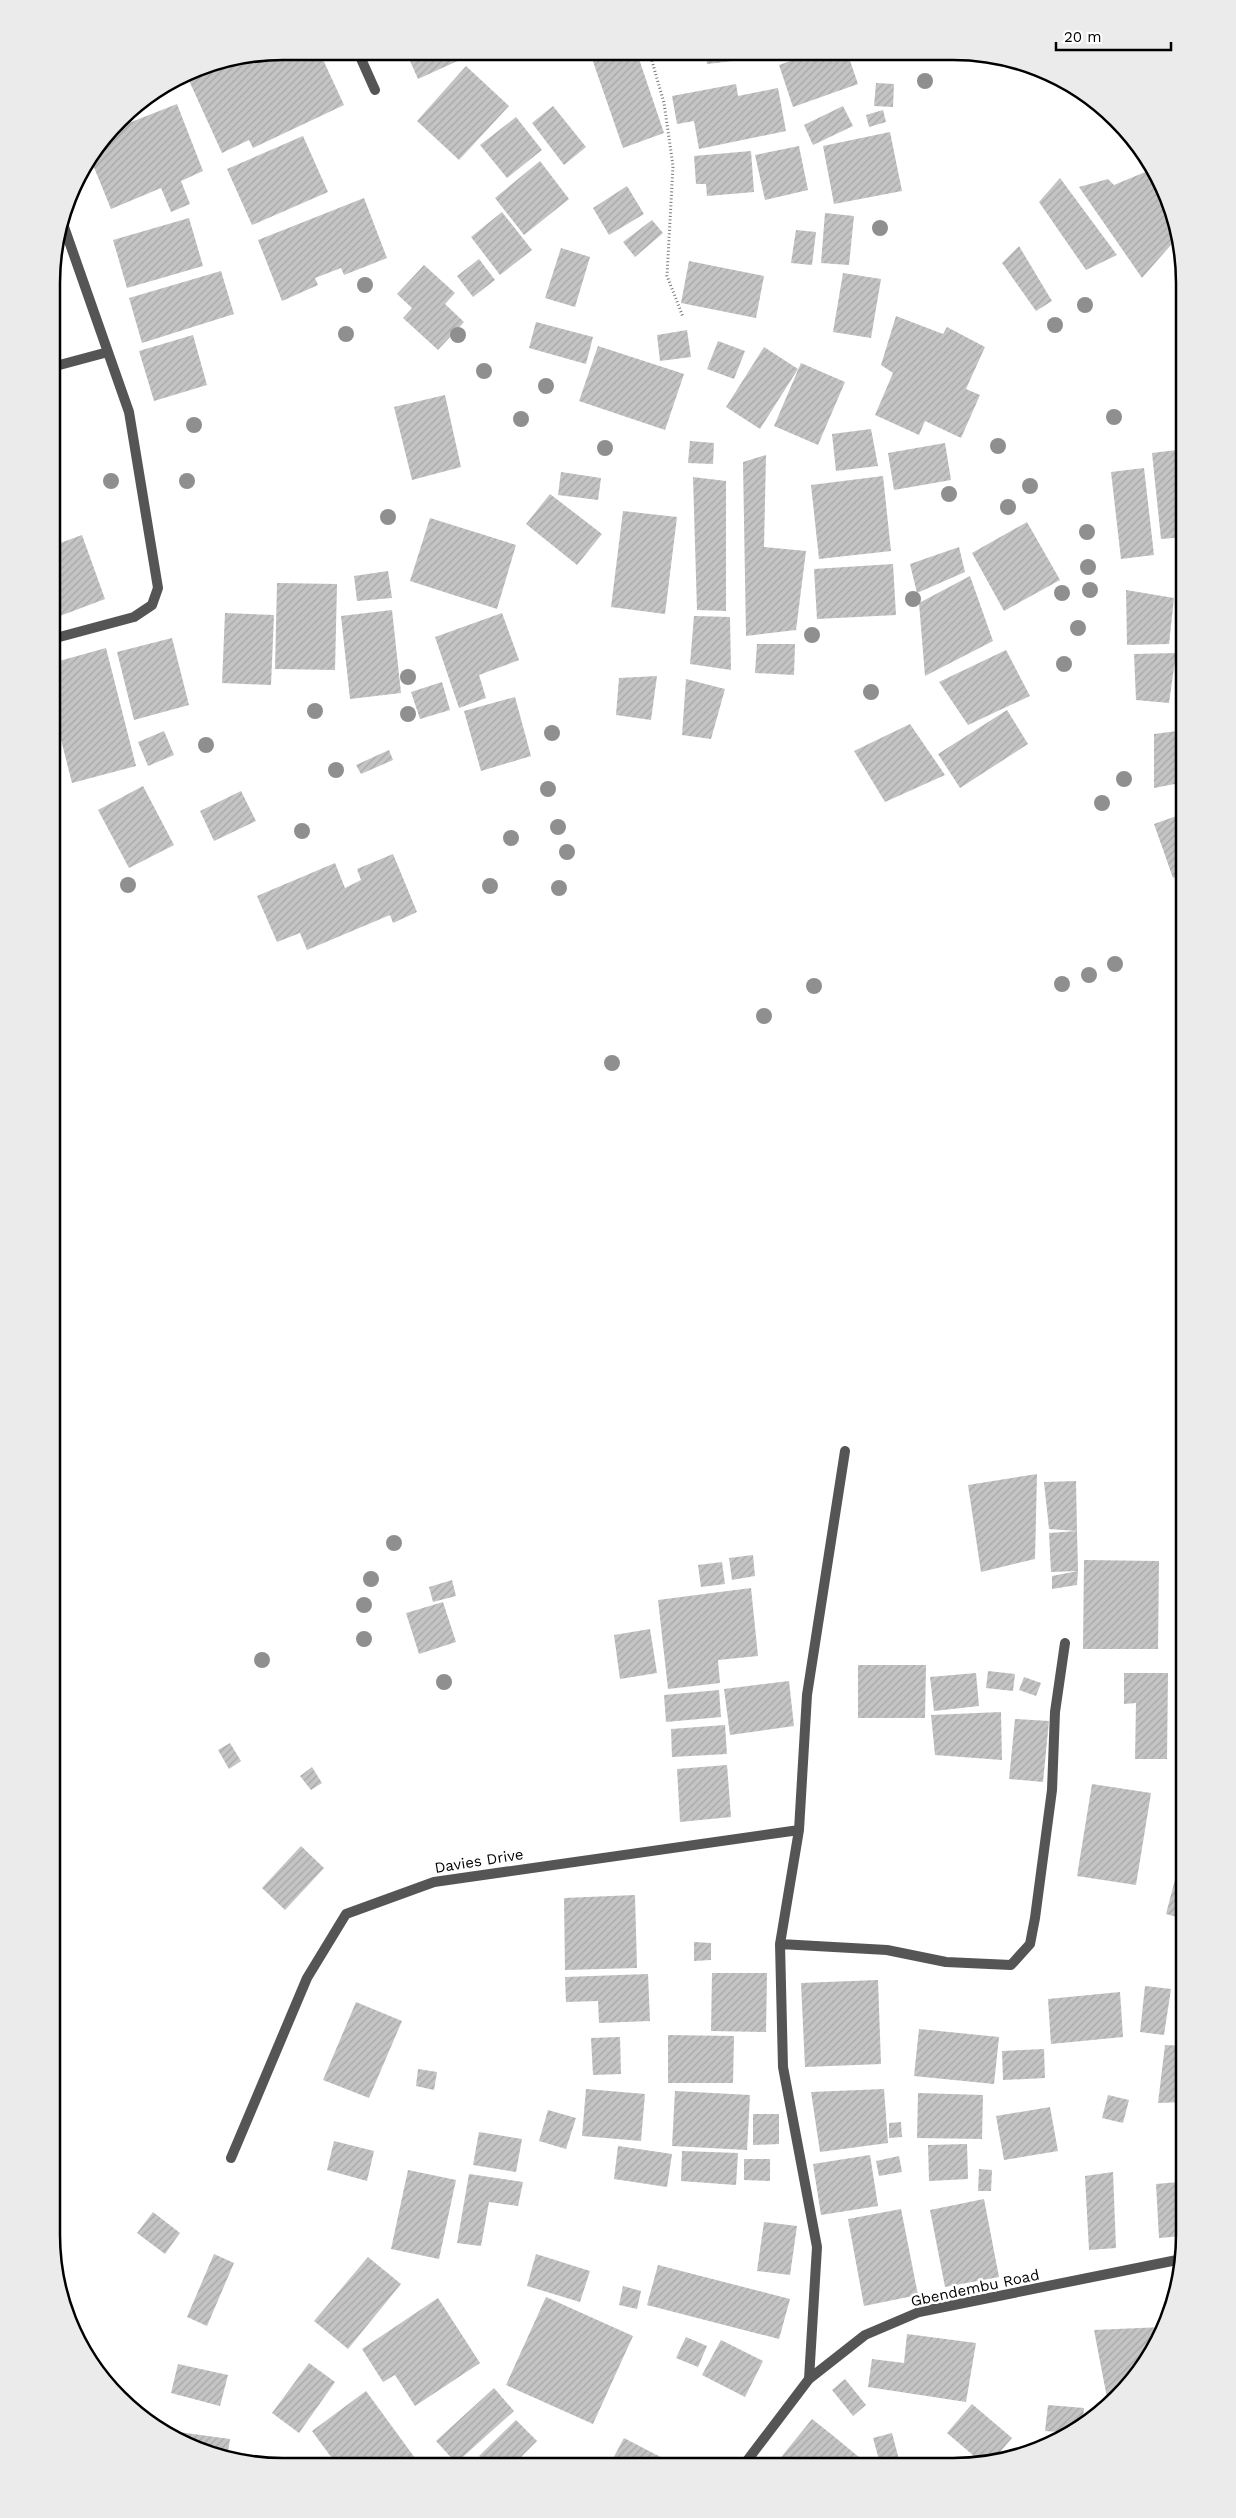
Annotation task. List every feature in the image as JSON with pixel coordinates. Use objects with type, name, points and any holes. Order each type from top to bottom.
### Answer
[{"type":"street","points":[[362,60],[375,90]]},
{"type":"street","points":[[60,637],[134,617],[152,605],[158,588],[129,412],[66,231]]},
{"type":"street","points":[[60,366],[108,352]]},
{"type":"street","points":[[809,2379],[817,2247],[783,2067],[780,1944],[799,1830],[807,1695],[845,1451]]},
{"type":"street","points":[[780,1944],[886,1950],[946,1962],[1011,1965],[1030,1944],[1035,1918],[1052,1790],[1055,1712],[1065,1643]]},
{"type":"street","name":"Davies Drive","points":[[231,2158],[307,1978],[346,1914],[434,1882],[799,1830]]},
{"type":"street","name":"Gbendembu Road","points":[[749,2458],[809,2379],[865,2335],[919,2312],[1174,2261]]},
{"type":"path","points":[[652,60],[664,103],[673,166],[667,276],[683,317]]},
{"type":"building","points":[[269,60],[323,60],[344,105],[253,148],[249,140],[222,153],[189,81],[240,64]]},
{"type":"building","points":[[410,60],[460,60],[418,79]]},
{"type":"building","points":[[592,60],[639,60],[664,133],[623,148]]},
{"type":"building","points":[[707,60],[733,61],[707,64]]},
{"type":"building","points":[[793,60],[850,60],[858,84],[793,107],[779,65]]},
{"type":"building","points":[[466,66],[509,106],[459,160],[417,121]]},
{"type":"building","points":[[876,83],[894,84],[893,107],[874,106]]},
{"type":"building","points":[[736,84],[738,96],[778,88],[786,131],[699,149],[694,121],[677,124],[672,96]]},
{"type":"building","points":[[177,104],[203,171],[181,181],[190,204],[171,212],[161,188],[111,209],[94,166],[106,147],[126,124]]},
{"type":"building","points":[[553,106],[586,147],[564,165],[532,123]]},
{"type":"building","points":[[843,106],[853,126],[813,145],[804,125]]},
{"type":"building","points":[[883,110],[886,122],[869,127],[866,115]]},
{"type":"building","points":[[516,117],[542,150],[507,178],[480,145]]},
{"type":"building","points":[[890,132],[902,191],[834,204],[823,146]]},
{"type":"building","points":[[303,136],[328,192],[252,225],[227,169]]},
{"type":"building","points":[[799,146],[808,190],[765,200],[755,155]]},
{"type":"building","points":[[751,151],[754,192],[707,196],[706,184],[696,184],[694,156]]},
{"type":"building","points":[[540,161],[569,199],[524,235],[495,198]]},
{"type":"building","points":[[1146,172],[1164,211],[1172,243],[1142,278],[1079,187],[1108,179],[1114,185]]},
{"type":"building","points":[[1060,178],[1117,255],[1086,270],[1039,202]]},
{"type":"building","points":[[627,186],[644,214],[609,235],[593,208]]},
{"type":"building","points":[[364,198],[387,258],[344,275],[341,268],[315,278],[318,285],[282,301],[258,240]]},
{"type":"building","points":[[502,212],[532,250],[500,275],[471,237]]},
{"type":"building","points":[[825,213],[854,216],[849,265],[821,263]]},
{"type":"building","points":[[189,218],[203,266],[127,288],[113,240]]},
{"type":"building","points":[[652,220],[663,233],[635,257],[623,242]]},
{"type":"building","points":[[796,230],[816,232],[812,265],[791,263]]},
{"type":"building","points":[[1019,246],[1052,301],[1036,311],[1002,263]]},
{"type":"building","points":[[561,248],[590,257],[575,307],[545,298]]},
{"type":"building","points":[[479,259],[495,280],[473,297],[457,276]]},
{"type":"building","points":[[689,261],[764,276],[756,318],[681,303]]},
{"type":"building","points":[[424,265],[455,293],[445,304],[464,322],[438,350],[403,318],[412,308],[397,294]]},
{"type":"building","points":[[221,271],[234,314],[142,343],[129,298]]},
{"type":"building","points":[[843,273],[881,279],[871,338],[833,332]]},
{"type":"building","points":[[896,316],[943,334],[947,327],[985,347],[966,389],[980,395],[961,438],[925,421],[919,435],[875,415],[893,373],[881,365]]},
{"type":"building","points":[[536,322],[593,337],[586,364],[529,348]]},
{"type":"building","points":[[687,330],[691,357],[660,361],[657,335]]},
{"type":"building","points":[[193,335],[207,385],[154,401],[139,351]]},
{"type":"building","points":[[718,341],[745,351],[734,379],[707,369]]},
{"type":"building","points":[[598,346],[684,374],[665,430],[579,401]]},
{"type":"building","points":[[764,347],[798,369],[760,429],[726,407]]},
{"type":"building","points":[[801,363],[845,382],[818,445],[774,426]]},
{"type":"building","points":[[445,395],[461,467],[412,480],[394,407]]},
{"type":"building","points":[[871,429],[878,466],[836,471],[832,434]]},
{"type":"building","points":[[690,441],[714,443],[713,464],[688,463]]},
{"type":"building","points":[[945,443],[951,480],[894,490],[888,453]]},
{"type":"building","points":[[1176,450],[1176,538],[1161,539],[1152,453]]},
{"type":"building","points":[[766,455],[764,547],[806,551],[796,630],[746,636],[743,462]]},
{"type":"building","points":[[1144,468],[1154,555],[1121,559],[1111,472]]},
{"type":"building","points":[[561,472],[601,478],[598,500],[558,495]]},
{"type":"building","points":[[883,476],[891,551],[819,559],[811,485]]},
{"type":"building","points":[[693,477],[726,481],[726,611],[697,610]]},
{"type":"building","points":[[550,494],[602,534],[577,565],[526,524]]},
{"type":"building","points":[[623,511],[677,517],[665,614],[611,607]]},
{"type":"building","points":[[430,518],[516,545],[497,609],[410,581]]},
{"type":"building","points":[[1027,522],[1060,580],[1004,611],[972,553]]},
{"type":"building","points":[[82,535],[105,599],[60,616],[60,543]]},
{"type":"building","points":[[959,547],[965,572],[917,593],[910,564]]},
{"type":"building","points":[[893,564],[896,615],[817,619],[814,569]]},
{"type":"building","points":[[388,571],[392,598],[357,601],[354,576]]},
{"type":"building","points":[[970,576],[993,641],[925,676],[919,603]]},
{"type":"building","points":[[277,583],[337,584],[335,670],[275,669]]},
{"type":"building","points":[[1126,590],[1174,598],[1169,644],[1127,645]]},
{"type":"building","points":[[392,610],[401,693],[350,699],[341,616]]},
{"type":"building","points":[[225,613],[274,615],[271,685],[222,683]]},
{"type":"building","points":[[502,613],[519,660],[479,675],[486,698],[459,708],[435,637]]},
{"type":"building","points":[[694,616],[730,617],[731,670],[690,664]]},
{"type":"building","points":[[172,638],[189,705],[134,720],[117,652]]},
{"type":"building","points":[[757,644],[795,644],[794,675],[755,673]]},
{"type":"building","points":[[106,648],[136,766],[72,783],[60,736],[60,661]]},
{"type":"building","points":[[1006,650],[1030,696],[968,725],[939,682]]},
{"type":"building","points":[[1176,653],[1169,703],[1136,700],[1134,654]]},
{"type":"building","points":[[657,676],[651,720],[616,715],[619,678]]},
{"type":"building","points":[[686,679],[725,689],[711,739],[682,735]]},
{"type":"building","points":[[442,682],[450,710],[420,719],[411,692]]},
{"type":"building","points":[[515,697],[531,756],[481,771],[464,711]]},
{"type":"building","points":[[1007,710],[1028,744],[960,788],[938,754]]},
{"type":"building","points":[[910,724],[945,775],[885,802],[854,751]]},
{"type":"building","points":[[164,731],[174,755],[148,766],[138,742]]},
{"type":"building","points":[[1176,731],[1176,784],[1154,788],[1154,734]]},
{"type":"building","points":[[389,750],[393,760],[361,774],[356,765]]},
{"type":"building","points":[[143,786],[174,845],[129,868],[98,810]]},
{"type":"building","points":[[241,791],[256,821],[214,841],[200,811]]},
{"type":"building","points":[[1176,816],[1176,877],[1173,878],[1154,824]]},
{"type":"building","points":[[393,854],[417,912],[393,923],[390,915],[307,950],[300,933],[277,942],[257,896],[335,863],[345,888],[361,880],[357,869]]},
{"type":"building","points":[[1037,1474],[1035,1559],[981,1572],[968,1485]]},
{"type":"building","points":[[1076,1481],[1077,1531],[1049,1529],[1044,1482]]},
{"type":"building","points":[[1077,1531],[1078,1571],[1051,1572],[1049,1533]]},
{"type":"building","points":[[753,1555],[755,1576],[732,1580],[729,1558]]},
{"type":"building","points":[[1084,1560],[1159,1561],[1158,1649],[1083,1649]]},
{"type":"building","points":[[722,1562],[725,1584],[701,1587],[698,1565]]},
{"type":"building","points":[[1078,1571],[1077,1585],[1052,1589],[1052,1576]]},
{"type":"building","points":[[452,1580],[456,1596],[433,1602],[429,1587]]},
{"type":"building","points":[[751,1588],[758,1656],[718,1660],[720,1683],[668,1689],[658,1600]]},
{"type":"building","points":[[443,1602],[456,1642],[419,1654],[406,1613]]},
{"type":"building","points":[[650,1629],[657,1673],[620,1679],[614,1635]]},
{"type":"building","points":[[858,1665],[926,1665],[925,1718],[858,1718]]},
{"type":"building","points":[[988,1671],[1015,1674],[1013,1691],[986,1688]]},
{"type":"building","points":[[976,1673],[979,1706],[934,1711],[930,1677]]},
{"type":"building","points":[[1124,1673],[1168,1673],[1167,1759],[1135,1759],[1136,1703],[1124,1704]]},
{"type":"building","points":[[1024,1677],[1041,1683],[1036,1696],[1019,1690]]},
{"type":"building","points":[[789,1681],[794,1726],[730,1735],[724,1689]]},
{"type":"building","points":[[719,1690],[721,1717],[666,1722],[664,1695]]},
{"type":"building","points":[[1001,1712],[1002,1760],[935,1755],[931,1715]]},
{"type":"building","points":[[1015,1719],[1049,1721],[1043,1782],[1009,1779]]},
{"type":"building","points":[[725,1725],[727,1754],[672,1757],[671,1729]]},
{"type":"building","points":[[230,1743],[241,1761],[229,1769],[218,1750]]},
{"type":"building","points":[[727,1765],[731,1817],[680,1822],[677,1769]]},
{"type":"building","points":[[312,1767],[322,1783],[311,1790],[300,1776]]},
{"type":"building","points":[[1092,1784],[1151,1793],[1136,1885],[1077,1876]]},
{"type":"building","points":[[301,1846],[324,1868],[285,1910],[262,1888]]},
{"type":"building","points":[[1176,1876],[1176,1917],[1166,1914]]},
{"type":"building","points":[[635,1895],[637,1968],[565,1970],[564,1898]]},
{"type":"building","points":[[694,1942],[711,1943],[711,1960],[694,1961]]},
{"type":"building","points":[[712,1973],[767,1973],[766,2032],[711,2031]]},
{"type":"building","points":[[648,1974],[650,2021],[599,2023],[598,2001],[566,2002],[565,1977]]},
{"type":"building","points":[[878,1980],[881,2064],[805,2067],[801,1983]]},
{"type":"building","points":[[1145,1986],[1171,1989],[1164,2035],[1140,2032]]},
{"type":"building","points":[[1120,1992],[1123,2037],[1051,2044],[1048,1999]]},
{"type":"building","points":[[356,2002],[402,2021],[369,2098],[323,2080]]},
{"type":"building","points":[[919,2029],[999,2037],[994,2084],[914,2076]]},
{"type":"building","points":[[668,2035],[734,2036],[733,2083],[668,2083]]},
{"type":"building","points":[[620,2037],[621,2074],[593,2075],[591,2038]]},
{"type":"building","points":[[1165,2045],[1176,2046],[1176,2102],[1158,2103]]},
{"type":"building","points":[[1044,2049],[1045,2078],[1003,2080],[1002,2051]]},
{"type":"building","points":[[418,2069],[437,2072],[434,2090],[416,2086]]},
{"type":"building","points":[[586,2089],[645,2094],[641,2141],[582,2136]]},
{"type":"building","points":[[884,2089],[888,2143],[820,2152],[811,2092]]},
{"type":"building","points":[[675,2091],[750,2095],[747,2150],[672,2146]]},
{"type":"building","points":[[918,2093],[983,2095],[982,2139],[917,2138]]},
{"type":"building","points":[[1108,2095],[1129,2100],[1123,2123],[1102,2118]]},
{"type":"building","points":[[1050,2107],[1058,2151],[1004,2160],[996,2116]]},
{"type":"building","points":[[548,2110],[576,2118],[566,2149],[539,2141]]},
{"type":"building","points":[[753,2114],[779,2114],[779,2144],[753,2145]]},
{"type":"building","points":[[901,2122],[902,2137],[889,2138],[889,2123]]},
{"type":"building","points":[[479,2132],[522,2139],[516,2172],[473,2165]]},
{"type":"building","points":[[334,2141],[374,2151],[367,2181],[327,2170]]},
{"type":"building","points":[[967,2144],[968,2179],[929,2181],[928,2145]]},
{"type":"building","points":[[618,2146],[672,2154],[667,2187],[614,2179]]},
{"type":"building","points":[[682,2151],[738,2153],[736,2185],[681,2181]]},
{"type":"building","points":[[870,2155],[878,2206],[821,2215],[813,2164]]},
{"type":"building","points":[[899,2156],[902,2172],[879,2176],[876,2161]]},
{"type":"building","points":[[744,2159],[770,2159],[770,2181],[744,2180]]},
{"type":"building","points":[[979,2169],[992,2170],[991,2191],[978,2191]]},
{"type":"building","points":[[408,2170],[456,2180],[439,2259],[391,2249]]},
{"type":"building","points":[[1113,2172],[1116,2248],[1089,2250],[1085,2176]]},
{"type":"building","points":[[469,2174],[523,2182],[518,2206],[489,2202],[481,2246],[457,2243]]},
{"type":"building","points":[[1176,2182],[1176,2237],[1159,2238],[1156,2184]]},
{"type":"building","points":[[984,2199],[999,2277],[945,2287],[930,2210]]},
{"type":"building","points":[[901,2209],[918,2295],[864,2306],[848,2219]]},
{"type":"building","points":[[153,2212],[180,2233],[165,2254],[137,2233]]},
{"type":"building","points":[[764,2222],[797,2226],[790,2275],[757,2271]]},
{"type":"building","points":[[214,2254],[234,2263],[207,2326],[187,2317]]},
{"type":"building","points":[[536,2254],[590,2271],[580,2302],[527,2286]]},
{"type":"building","points":[[368,2257],[401,2284],[348,2349],[314,2321]]},
{"type":"building","points":[[658,2265],[790,2299],[779,2339],[647,2305]]},
{"type":"building","points":[[623,2286],[641,2291],[637,2309],[619,2305]]},
{"type":"building","points":[[546,2297],[633,2336],[593,2424],[506,2385]]},
{"type":"building","points":[[438,2298],[480,2363],[415,2406],[395,2375],[383,2382],[362,2349]]},
{"type":"building","points":[[1156,2327],[1130,2371],[1107,2397],[1094,2330]]},
{"type":"building","points":[[907,2334],[976,2343],[966,2402],[868,2387],[872,2359],[904,2363]]},
{"type":"building","points":[[686,2337],[707,2346],[698,2367],[676,2358]]},
{"type":"building","points":[[721,2340],[763,2361],[745,2397],[702,2375]]},
{"type":"building","points":[[309,2363],[335,2382],[299,2433],[272,2413]]},
{"type":"building","points":[[178,2364],[228,2375],[220,2406],[171,2393]]},
{"type":"building","points":[[845,2379],[866,2405],[853,2416],[832,2390]]},
{"type":"building","points":[[494,2388],[514,2411],[462,2458],[451,2458],[436,2441]]},
{"type":"building","points":[[366,2391],[415,2458],[332,2458],[312,2431]]},
{"type":"building","points":[[972,2404],[1012,2438],[999,2453],[975,2457],[947,2433]]},
{"type":"building","points":[[1048,2405],[1084,2408],[1083,2416],[1064,2428],[1057,2432],[1045,2431]]},
{"type":"building","points":[[812,2419],[860,2458],[780,2458]]},
{"type":"building","points":[[516,2420],[537,2441],[520,2458],[481,2458],[479,2456]]},
{"type":"building","points":[[179,2432],[230,2439],[228,2451],[211,2446]]},
{"type":"building","points":[[892,2433],[899,2458],[879,2458],[873,2438]]},
{"type":"building","points":[[624,2438],[663,2458],[613,2458]]}]
